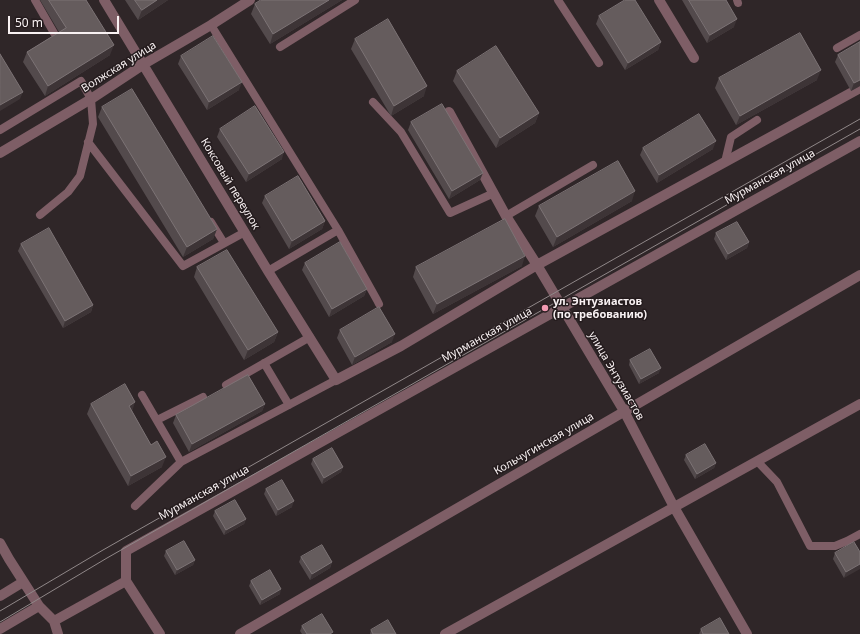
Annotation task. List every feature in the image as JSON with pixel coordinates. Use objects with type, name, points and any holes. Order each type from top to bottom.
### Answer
[{"type":"street","name":"Коксовый переулок","points":[[104,0],[268,271],[336,380]]},
{"type":"street","name":"Волжская улица","points":[[0,153],[91,99],[144,64],[211,25],[249,0]]},
{"type":"street","points":[[659,0],[694,58]]},
{"type":"street","points":[[336,380],[402,346],[537,265],[860,88]]},
{"type":"street","name":"улица Энтузиастов","points":[[449,112],[506,216],[624,411],[674,507],[747,634]]},
{"type":"street","name":"Мурманская улица","points":[[126,581],[126,551],[860,140]]},
{"type":"street","name":"Кольчугинская улица","points":[[240,634],[860,274]]},
{"type":"street","points":[[445,634],[860,404]]},
{"type":"street","points":[[0,543],[39,606],[54,622],[58,634]]},
{"type":"street","points":[[54,622],[126,581],[160,634]]},
{"type":"street","points":[[0,596],[23,582]]},
{"type":"street","points":[[0,628],[39,606]]},
{"type":"lane","points":[[35,0],[54,33]]},
{"type":"lane","points":[[280,47],[355,0]]},
{"type":"lane","points":[[558,0],[599,63]]},
{"type":"lane","points":[[211,25],[338,230],[379,304]]},
{"type":"lane","points":[[836,48],[860,34]]},
{"type":"lane","points":[[0,130],[81,81],[91,99],[93,124],[80,176],[68,192],[40,215]]},
{"type":"lane","points":[[373,102],[401,132],[450,213],[494,193]]},
{"type":"lane","points":[[725,162],[731,137],[757,120]]},
{"type":"lane","points":[[88,142],[184,266],[245,232]]},
{"type":"lane","points":[[506,216],[593,165]]},
{"type":"lane","points":[[207,217],[224,244]]},
{"type":"lane","points":[[268,271],[338,230]]},
{"type":"lane","points":[[226,385],[310,337]]},
{"type":"lane","points":[[264,363],[289,405]]},
{"type":"lane","points":[[135,506],[181,462],[336,380]]},
{"type":"lane","points":[[142,395],[181,462]]},
{"type":"lane","points":[[157,420],[203,397]]},
{"type":"lane","points":[[757,461],[777,482],[810,546],[835,546],[860,534]]},
{"type":"building","points":[[49,0],[86,0],[114,45],[48,86],[27,52],[66,28]]},
{"type":"building","points":[[135,0],[157,0],[142,10]]},
{"type":"building","points":[[261,0],[329,0],[273,34],[255,4]]},
{"type":"building","points":[[625,0],[635,0],[661,42],[628,63],[599,16]]},
{"type":"building","points":[[689,0],[726,0],[737,19],[710,35]]},
{"type":"building","points":[[388,19],[427,86],[394,106],[355,39]]},
{"type":"building","points":[[800,33],[821,70],[740,116],[719,78]]},
{"type":"building","points":[[213,36],[242,82],[209,102],[181,56]]},
{"type":"building","points":[[860,42],[860,80],[854,83],[838,55]]},
{"type":"building","points":[[496,46],[539,113],[500,138],[457,71]]},
{"type":"building","points":[[0,54],[23,92],[0,105]]},
{"type":"building","points":[[132,89],[217,229],[187,247],[102,107]]},
{"type":"building","points":[[442,104],[483,173],[452,191],[411,122]]},
{"type":"building","points":[[255,106],[284,152],[249,174],[220,129]]},
{"type":"building","points":[[699,114],[716,141],[659,175],[643,148]]},
{"type":"building","points":[[618,161],[635,191],[557,237],[539,206]]},
{"type":"building","points":[[298,176],[325,221],[292,241],[265,196]]},
{"type":"building","points":[[505,219],[525,256],[437,304],[416,267]]},
{"type":"building","points":[[737,222],[749,242],[728,254],[716,233]]},
{"type":"building","points":[[49,228],[93,305],[65,321],[21,244]]},
{"type":"building","points":[[340,242],[367,289],[332,309],[305,263]]},
{"type":"building","points":[[227,250],[278,332],[248,350],[197,267]]},
{"type":"building","points":[[379,307],[395,334],[355,357],[340,330]]},
{"type":"building","points":[[650,349],[661,368],[641,379],[630,360]]},
{"type":"building","points":[[248,375],[265,404],[192,444],[176,415]]},
{"type":"building","points":[[125,384],[135,402],[129,406],[151,445],[157,441],[166,457],[131,476],[91,404]]},
{"type":"building","points":[[705,444],[716,463],[697,474],[686,455]]},
{"type":"building","points":[[332,448],[343,467],[324,478],[313,459]]},
{"type":"building","points":[[282,480],[294,501],[278,510],[266,489]]},
{"type":"building","points":[[235,500],[246,519],[226,530],[215,511]]},
{"type":"building","points":[[184,541],[195,560],[177,570],[166,551]]},
{"type":"building","points":[[854,542],[860,552],[860,564],[846,572],[835,553]]},
{"type":"building","points":[[322,545],[332,562],[312,574],[301,557]]},
{"type":"building","points":[[270,570],[281,589],[262,600],[251,581]]},
{"type":"building","points":[[322,614],[333,632],[330,634],[307,634],[302,626]]},
{"type":"building","points":[[720,618],[729,634],[703,634],[701,629]]},
{"type":"building","points":[[388,620],[396,634],[373,634],[371,630]]},
{"type":"tram line","points":[[0,611],[103,550],[860,119]]},
{"type":"tram line","points":[[0,622],[107,558],[860,129]]},
{"type":"place","name":"ул. Энтузиастов (по требованию)","points":[[545,308]]}]
